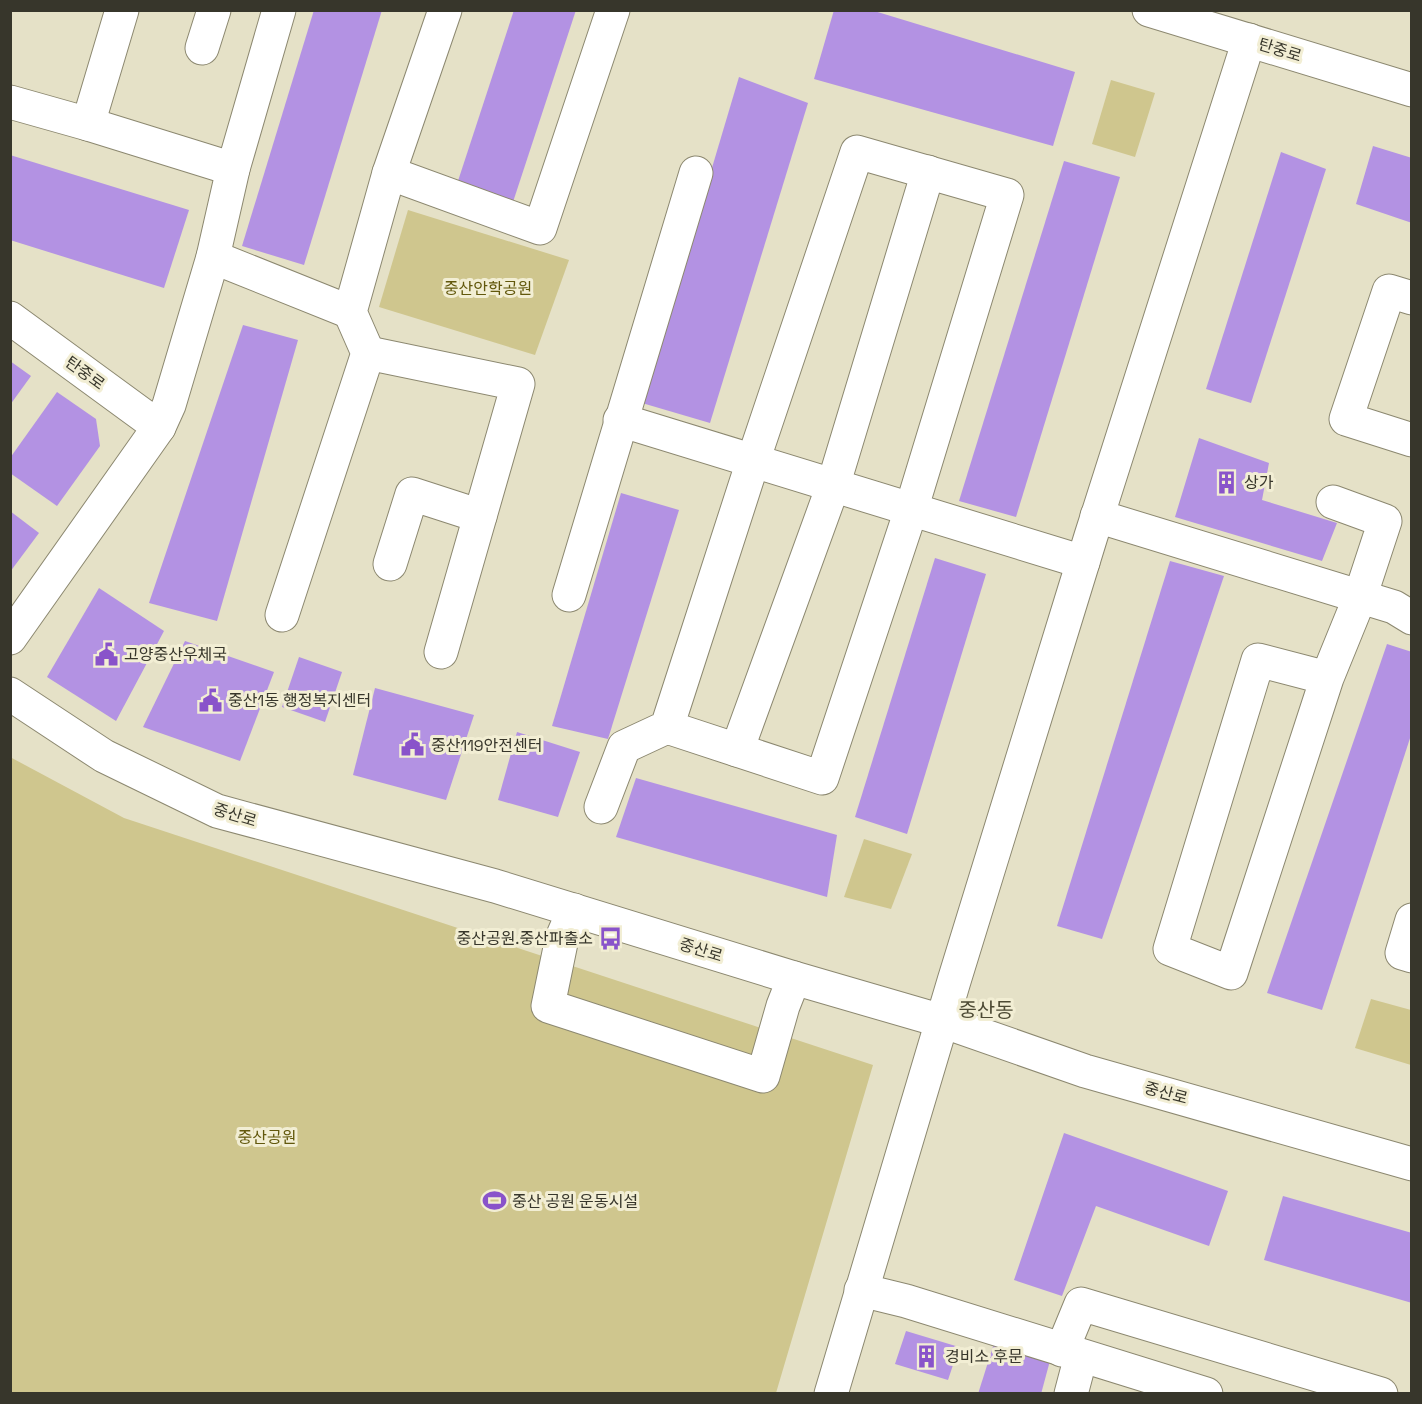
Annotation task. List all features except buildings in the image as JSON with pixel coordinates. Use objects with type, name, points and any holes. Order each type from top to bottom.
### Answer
[{"type":"street","points":[[88,124],[122,10]]},
{"type":"street","points":[[202,48],[214,10]]},
{"type":"street","points":[[10,638],[159,427],[170,405],[213,257],[233,169],[279,10]]},
{"type":"street","points":[[282,615],[368,353],[350,312],[389,173],[445,10]]},
{"type":"street","points":[[389,173],[540,228],[614,10]]},
{"type":"street","name":"탄중로","points":[[1149,10],[1412,90]]},
{"type":"street","points":[[831,1394],[942,1021],[1097,516],[1249,40]]},
{"type":"street","points":[[10,102],[233,169]]},
{"type":"street","points":[[601,807],[624,747],[667,727],[822,778],[911,510],[1007,195],[857,152],[667,727]]},
{"type":"street","points":[[737,750],[833,486],[928,172]]},
{"type":"street","points":[[569,595],[696,173]]},
{"type":"street","points":[[213,257],[350,312]]},
{"type":"street","points":[[1412,298],[1389,291],[1346,419],[1412,440]]},
{"type":"street","name":"탄중로","points":[[10,318],[159,427]]},
{"type":"street","points":[[368,353],[518,384],[441,652]]},
{"type":"street","points":[[620,420],[1083,562]]},
{"type":"street","points":[[390,564],[412,494],[480,516]]},
{"type":"street","points":[[1327,678],[1258,660],[1170,949],[1231,973],[1327,678],[1360,597],[1385,521],[1333,502]]},
{"type":"street","points":[[1097,516],[1394,607],[1412,618]]},
{"type":"street","name":"중산로","points":[[10,694],[104,756],[217,811],[495,886],[942,1021],[1085,1071],[1412,1164]]},
{"type":"street","points":[[574,910],[562,938],[548,1006],[763,1076],[783,1006],[794,978]]},
{"type":"street","points":[[1412,920],[1402,953],[1412,956]]},
{"type":"street","points":[[861,1290],[906,1301],[1072,1353],[1154,1386],[1206,1394]]},
{"type":"street","points":[[1071,1394],[1072,1353],[1081,1304],[1381,1394]]},
{"type":"green space","points":[[1111,80],[1155,93],[1135,157],[1092,144]]},
{"type":"green space","name":"중산안학공원","points":[[408,210],[569,260],[535,355],[379,307]]},
{"type":"green space","name":"중산공원","points":[[10,757],[124,818],[873,1065],[776,1393],[11,1393]]},
{"type":"green space","points":[[864,839],[912,854],[891,909],[844,897]]},
{"type":"green space","points":[[1371,999],[1411,1010],[1411,1065],[1355,1048]]},
{"type":"place","name":"상가","points":[[1226,482]]},
{"type":"place","name":"고양중산우체국","points":[[106,654]]},
{"type":"place","name":"중산1동 행정복지센터","points":[[210,700]]},
{"type":"place","name":"중산119안전센터","points":[[413,745]]},
{"type":"place","name":"중산공원.중산파출소","points":[[611,938]]},
{"type":"place","name":"중산 공원 운동시설","points":[[494,1201]]},
{"type":"place","name":"경비소 후문","points":[[927,1356]]},
{"type":"district","name":"중산동","points":[[986,1010]]}]
